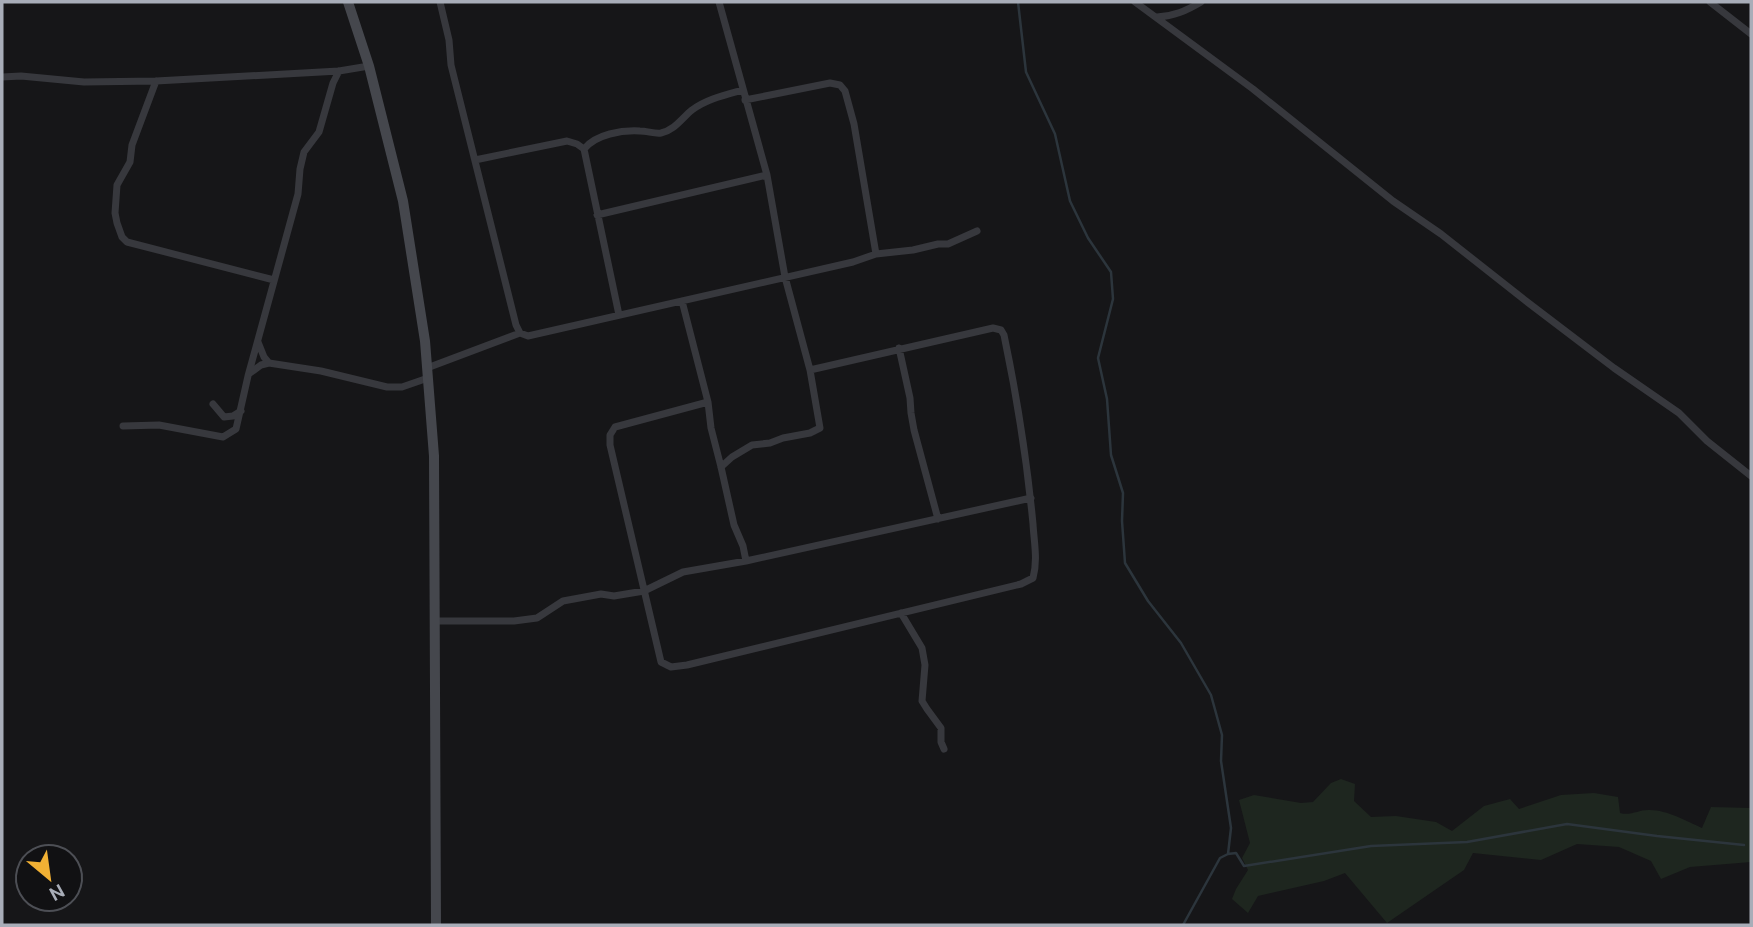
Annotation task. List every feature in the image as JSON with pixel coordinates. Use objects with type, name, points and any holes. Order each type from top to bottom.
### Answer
[{"type":"main road","points":[[348,2],[369,66],[403,201],[420,299],[428,373],[434,456],[436,925]]},
{"type":"street","points":[[440,2],[449,40],[450,65],[520,333],[528,336],[853,262],[876,254],[948,244],[977,231]]},
{"type":"street","points":[[719,2],[766,175],[785,277],[810,370],[820,428],[771,443],[752,445],[721,467]]},
{"type":"street","points":[[1135,2],[1253,89],[1406,211],[1441,234],[1625,376],[1679,413],[1707,441],[1751,476]]},
{"type":"street","points":[[1156,17],[1179,14],[1201,2]]},
{"type":"street","points":[[1710,2],[1751,34]]},
{"type":"street","points":[[2,77],[21,76],[84,82],[156,81],[339,71],[369,66]]},
{"type":"street","points":[[123,426],[159,425],[223,437],[236,429],[298,194],[304,152],[318,132],[339,71]]},
{"type":"street","points":[[156,81],[132,145],[130,163],[117,185],[115,213],[122,237],[137,245],[274,280]]},
{"type":"street","points":[[745,100],[830,83],[840,85],[845,91],[854,124],[876,254]]},
{"type":"street","points":[[584,149],[588,144],[618,132],[659,134],[670,130],[697,107],[743,90]]},
{"type":"street","points":[[475,160],[567,141],[584,149],[619,315]]},
{"type":"street","points":[[597,215],[766,175]]},
{"type":"street","points":[[681,301],[708,402],[710,428],[734,525],[746,561]]},
{"type":"street","points":[[708,402],[615,427],[610,435],[610,445],[661,662],[671,667],[687,665],[1021,584],[1032,578],[1036,566],[1031,498],[1013,380],[1001,330],[993,328],[810,370]]},
{"type":"street","points":[[248,376],[254,369],[269,363],[321,371],[387,387],[402,387],[520,333]]},
{"type":"street","points":[[258,341],[269,363]]},
{"type":"street","points":[[899,348],[914,430],[938,519]]},
{"type":"street","points":[[214,404],[224,416],[233,416],[240,411]]},
{"type":"street","points":[[434,621],[514,621],[537,618],[564,601],[601,594],[614,596],[643,591],[684,572],[746,561],[1031,498]]},
{"type":"street","points":[[901,613],[922,648],[925,665],[922,701],[941,728],[944,749]]},
{"type":"shaded area","points":[[1341,779],[1355,784],[1354,801],[1371,817],[1396,816],[1436,822],[1452,831],[1484,806],[1510,799],[1519,809],[1561,795],[1594,793],[1618,797],[1620,813],[1662,811],[1702,828],[1711,807],[1750,808],[1751,862],[1690,867],[1661,879],[1651,861],[1619,847],[1577,844],[1541,860],[1473,853],[1464,870],[1387,923],[1345,873],[1324,881],[1258,896],[1248,913],[1232,899],[1248,870],[1242,858],[1250,843],[1239,800],[1254,795],[1301,803],[1313,802],[1331,783]]},
{"type":"waterway","points":[[1018,2],[1026,72],[1055,134],[1070,201],[1088,238],[1111,272],[1113,299],[1098,358],[1107,399],[1111,455],[1123,493],[1125,563],[1148,601],[1181,643],[1211,695],[1222,735],[1221,761],[1231,828],[1228,854]]},
{"type":"waterway","points":[[1183,925],[1220,858],[1228,854],[1236,853],[1244,866],[1371,846],[1467,842],[1567,824],[1744,845]]}]
